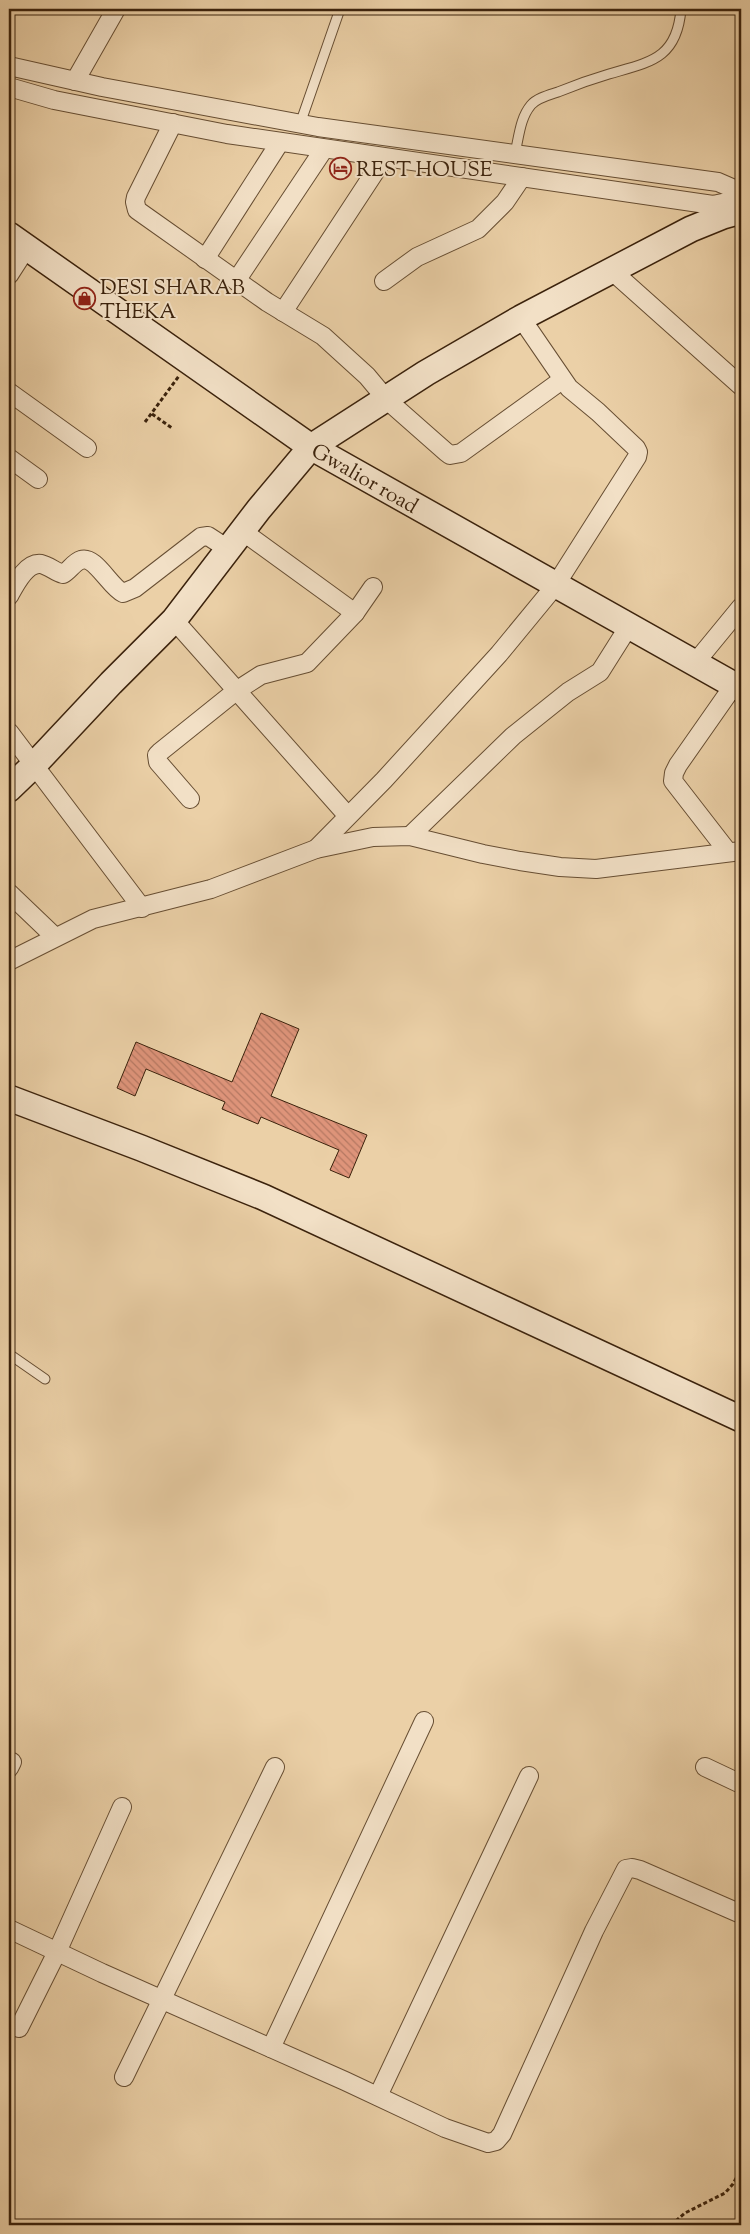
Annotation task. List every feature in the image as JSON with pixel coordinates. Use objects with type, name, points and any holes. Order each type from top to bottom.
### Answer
[{"type":"main road","points":[[9,789],[174,620],[235,540],[311,447],[387,400],[426,373],[521,318],[692,229],[723,216],[741,211]]},
{"type":"main road","name":"Gwalior road","points":[[18,241],[311,447],[555,586],[738,687]]},
{"type":"main road","points":[[9,1098],[263,1197],[738,1415]]},
{"type":"street","points":[[75,81],[116,9]]},
{"type":"street","points":[[9,66],[75,81],[300,124],[516,152],[718,182],[741,192]]},
{"type":"street","points":[[9,87],[54,100],[324,149],[713,205],[741,199]]},
{"type":"street","points":[[173,123],[136,197],[135,206],[141,213],[205,260],[323,336],[343,352],[387,400],[442,450],[450,455],[456,455],[562,380]]},
{"type":"street","points":[[205,260],[280,142]]},
{"type":"street","points":[[236,281],[324,149]]},
{"type":"street","points":[[283,312],[384,158]]},
{"type":"street","points":[[384,281],[417,257],[478,229],[505,202],[522,177]]},
{"type":"street","points":[[9,276],[18,241]]},
{"type":"street","points":[[611,270],[741,386]]},
{"type":"street","points":[[316,849],[347,815],[384,780],[486,668],[555,586],[637,457],[638,452],[605,418],[562,380],[521,318]]},
{"type":"street","points":[[9,392],[87,448]]},
{"type":"street","points":[[9,458],[38,479]]},
{"type":"street","points":[[9,596],[26,570],[35,564],[42,564],[63,574],[79,560],[85,560],[96,566],[115,588],[123,593],[135,588],[202,537],[208,536],[235,540],[355,613]]},
{"type":"street","points":[[190,799],[158,762],[158,755],[236,691],[260,675],[307,663],[355,613],[373,587]]},
{"type":"street","points":[[695,663],[741,607]]},
{"type":"street","points":[[174,620],[347,815]]},
{"type":"street","points":[[410,836],[513,736],[568,692],[600,672],[629,626]]},
{"type":"street","points":[[735,852],[673,781],[678,765],[738,687]]},
{"type":"street","points":[[9,732],[142,908]]},
{"type":"street","points":[[9,961],[93,919],[211,889],[316,849],[373,837],[410,836],[483,854],[569,867],[596,868],[735,852]]},
{"type":"street","points":[[9,893],[55,937]]},
{"type":"street","points":[[271,2048],[424,1721]]},
{"type":"street","points":[[124,2077],[275,1767]]},
{"type":"street","points":[[705,1767],[741,1784]]},
{"type":"street","points":[[378,2096],[529,1776]]},
{"type":"street","points":[[19,2028],[57,1952],[122,1807]]},
{"type":"street","points":[[9,1929],[161,2000],[488,2144],[496,2141],[502,2134],[594,1932],[626,1869],[640,1870],[741,1914]]},
{"type":"lane","points":[[300,124],[340,9]]},
{"type":"lane","points":[[516,152],[523,119],[533,103],[587,80],[650,62],[664,53],[674,39],[681,9]]},
{"type":"lane","points":[[9,1354],[45,1379]]},
{"type":"path","points":[[145,422],[190,362]]},
{"type":"path","points":[[152,414],[172,428]]},
{"type":"path","points":[[671,2225],[685,2213],[725,2193],[733,2184],[741,2169]]},
{"type":"building","points":[[261,1013],[299,1029],[271,1096],[367,1135],[349,1178],[330,1170],[339,1150],[261,1117],[258,1124],[222,1109],[225,1102],[146,1069],[135,1096],[117,1088],[136,1042],[232,1082]]},
{"type":"place","name":"REST HOUSE","points":[[340,169]]},
{"type":"place","name":"DESI SHARAB THEKA","points":[[84,299]]}]
